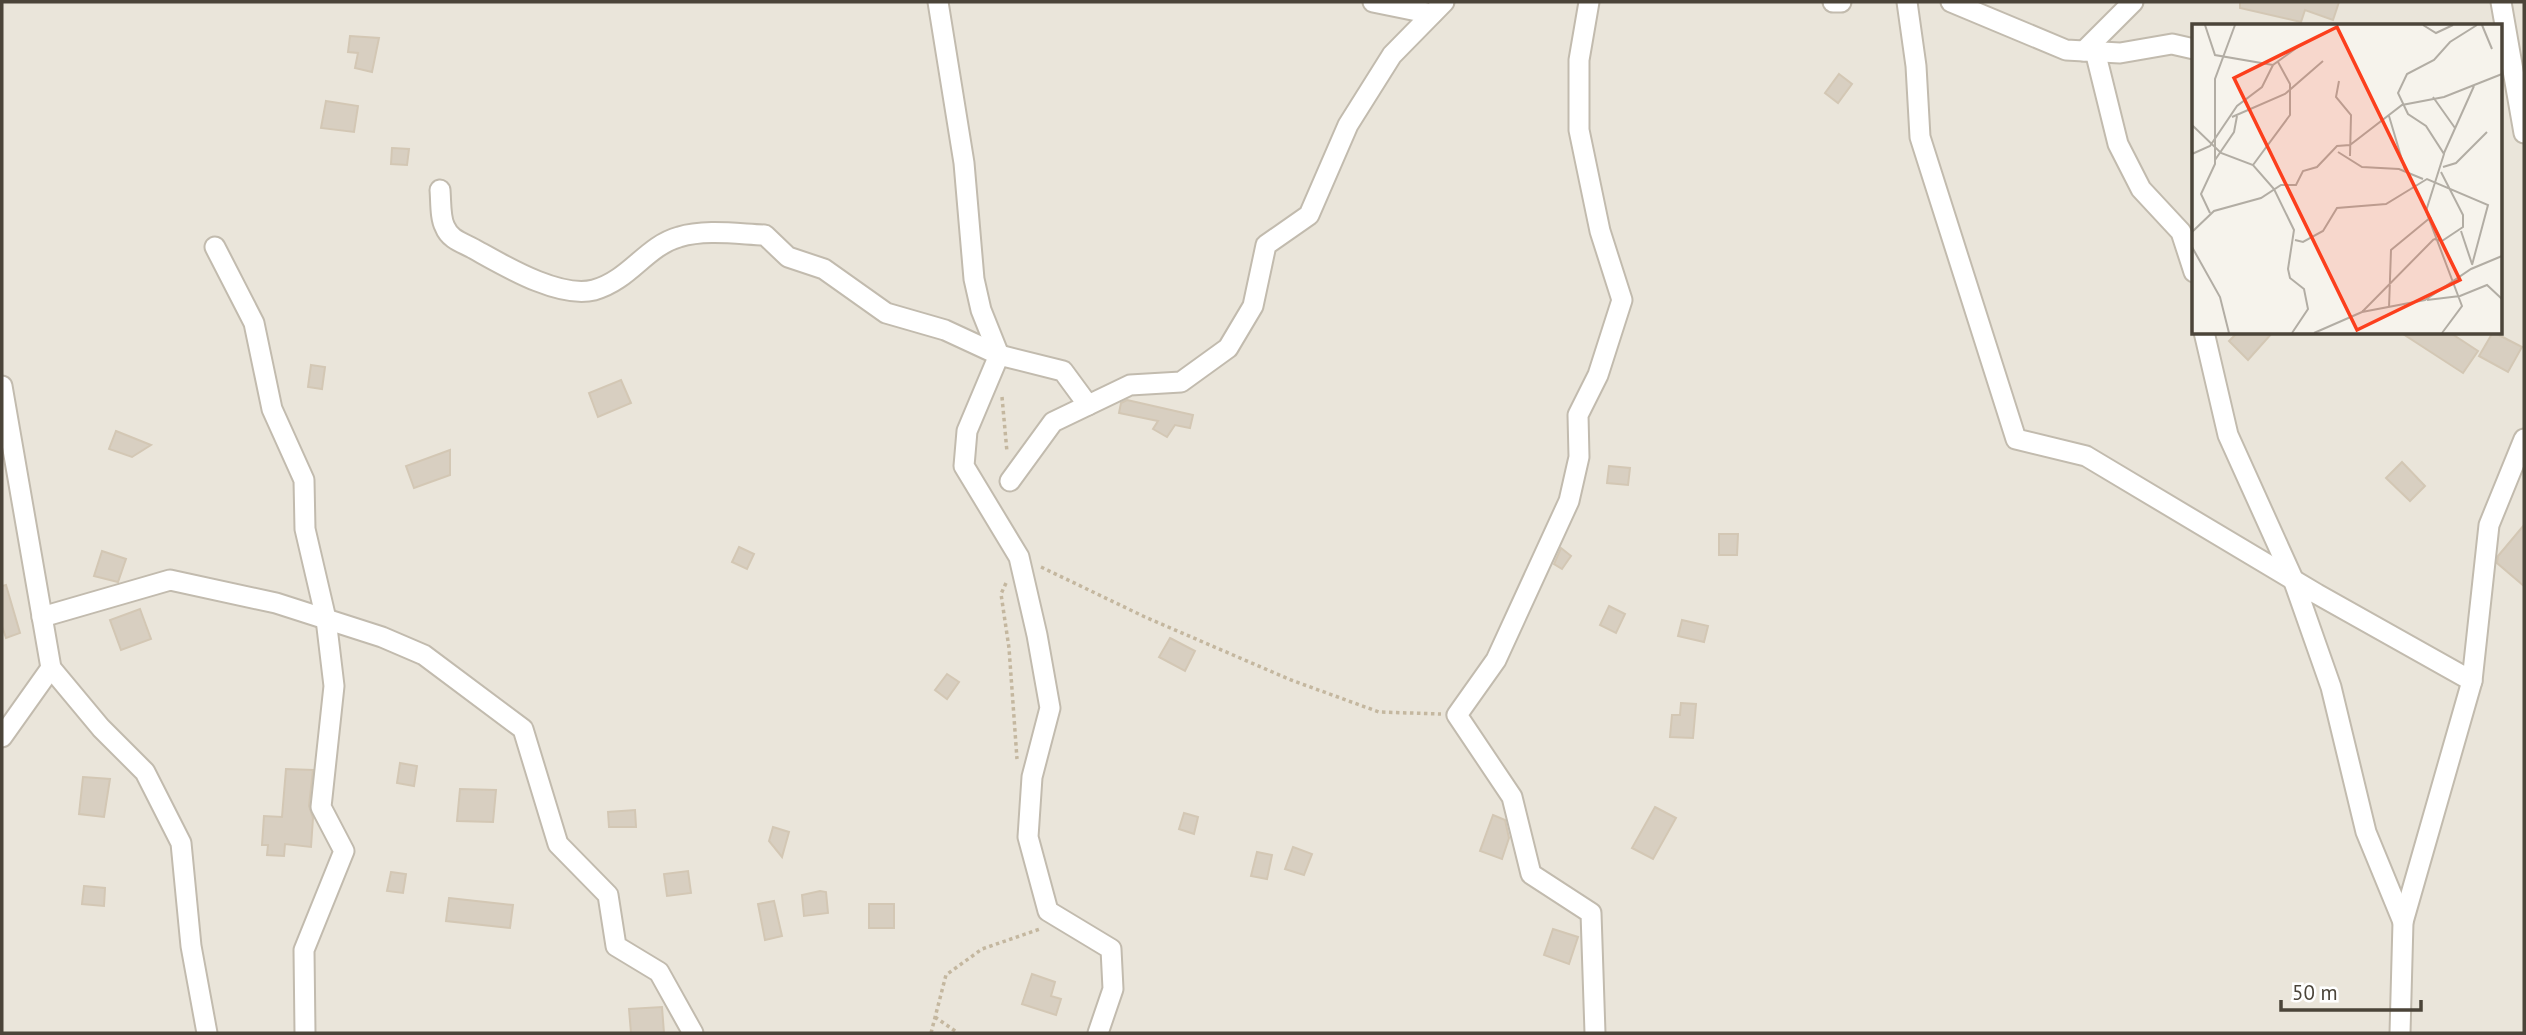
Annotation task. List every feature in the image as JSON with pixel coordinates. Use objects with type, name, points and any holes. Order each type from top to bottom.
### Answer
[{"type":"street","points":[[938,2],[964,163],[974,279],[981,310],[999,355],[967,431],[964,466],[1019,557],[1050,708],[1032,777],[1028,837],[1048,911],[1111,949],[1113,989],[1098,1033]]},
{"type":"street","points":[[1373,2],[1438,8]]},
{"type":"street","points":[[1590,2],[1579,60],[1579,130],[1600,231],[1622,300],[1598,375],[1578,415],[1579,457],[1569,501],[1496,660],[1457,715],[1512,797],[1531,874],[1591,914],[1595,1033]]},
{"type":"street","points":[[1833,2],[1841,2]]},
{"type":"street","points":[[1907,2],[1916,66],[1920,137],[2016,439],[2086,456],[2472,681]]},
{"type":"street","points":[[1951,2],[2066,50],[2120,53],[2172,44],[2192,49]]},
{"type":"street","points":[[2089,51],[2133,2]]},
{"type":"street","points":[[2501,2],[2524,133]]},
{"type":"street","points":[[1010,481],[1053,422],[1130,385],[1181,382],[1228,348],[1253,306],[1266,245],[1310,215],[1348,125],[1392,55],[1438,8]]},
{"type":"street","points":[[2089,51],[2118,144],[2141,189],[2181,232],[2192,269]]},
{"type":"street","points":[[440,190],[444,227],[453,238],[503,267],[559,288],[591,291],[621,279],[648,254],[678,237],[708,233],[765,235],[788,257],[824,269],[886,313],[945,330],[999,355],[1063,370],[1088,405]]},
{"type":"street","points":[[215,247],[254,323],[271,409],[304,480],[305,529],[326,620],[334,687],[321,807],[344,852],[304,950],[305,1033]]},
{"type":"street","points":[[2204,334],[2228,435],[2293,579],[2331,687],[2366,832],[2403,922]]},
{"type":"street","points":[[2,386],[51,668],[101,728],[145,772],[181,843],[191,946],[203,1024],[207,1033]]},
{"type":"street","points":[[2400,1033],[2403,922],[2472,681],[2489,525],[2524,439]]},
{"type":"street","points":[[42,617],[170,580],[276,603],[424,655],[523,729],[558,844],[608,895],[616,946],[659,972],[693,1033]]},
{"type":"street","points":[[2,737],[51,668]]},
{"type":"path","points":[[1002,393],[1010,481]]},
{"type":"path","points":[[1017,764],[1009,648],[1001,594],[1019,557],[1157,623],[1291,680],[1379,712],[1457,715]]},
{"type":"path","points":[[930,1033],[946,975],[982,949],[1032,933],[1058,918]]},
{"type":"path","points":[[935,1017],[958,1033]]},
{"type":"shaded area","points":[[2,2],[2524,2],[2524,1033],[2,1033]]},
{"type":"building","points":[[2240,2],[2339,2],[2333,20],[2305,10],[2301,22],[2240,8]]},
{"type":"building","points":[[350,36],[379,38],[372,72],[355,68],[358,53],[348,52]]},
{"type":"building","points":[[1839,74],[1852,84],[1838,103],[1825,93]]},
{"type":"building","points":[[326,101],[358,106],[354,132],[321,128]]},
{"type":"building","points":[[392,148],[409,149],[407,165],[391,164]]},
{"type":"building","points":[[2236,334],[2271,334],[2248,360],[2229,341]]},
{"type":"building","points":[[2403,334],[2452,334],[2478,351],[2463,373]]},
{"type":"building","points":[[2492,334],[2522,347],[2508,372],[2479,356]]},
{"type":"building","points":[[311,365],[325,367],[322,389],[308,387]]},
{"type":"building","points":[[621,380],[631,403],[598,417],[589,393]]},
{"type":"building","points":[[1127,400],[1193,415],[1190,428],[1175,425],[1167,437],[1153,429],[1158,421],[1119,413],[1121,403]]},
{"type":"building","points":[[116,431],[151,445],[132,457],[109,449]]},
{"type":"building","points":[[450,450],[450,475],[414,488],[406,466]]},
{"type":"building","points":[[2402,462],[2425,486],[2410,501],[2386,478]]},
{"type":"building","points":[[1609,466],[1630,468],[1628,485],[1607,483]]},
{"type":"building","points":[[2524,525],[2524,586],[2497,563],[2498,556]]},
{"type":"building","points":[[1719,534],[1738,534],[1737,555],[1719,555]]},
{"type":"building","points":[[739,547],[754,554],[747,569],[732,562]]},
{"type":"building","points":[[1561,548],[1571,556],[1562,569],[1554,564]]},
{"type":"building","points":[[102,551],[126,559],[118,582],[94,576]]},
{"type":"building","points":[[6,585],[20,633],[6,638],[2,626],[2,586]]},
{"type":"building","points":[[1609,606],[1625,614],[1616,633],[1600,625]]},
{"type":"building","points":[[140,609],[151,639],[121,650],[110,620]]},
{"type":"building","points":[[1682,620],[1708,626],[1704,642],[1678,636]]},
{"type":"building","points":[[1170,638],[1195,651],[1185,671],[1159,657]]},
{"type":"building","points":[[947,674],[959,682],[947,699],[935,690]]},
{"type":"building","points":[[1681,703],[1696,704],[1693,738],[1670,737],[1672,715],[1680,715]]},
{"type":"building","points":[[400,763],[417,766],[414,786],[397,783]]},
{"type":"building","points":[[286,769],[313,770],[309,806],[313,818],[311,847],[285,844],[284,856],[267,855],[268,845],[262,845],[264,816],[282,817]]},
{"type":"building","points":[[83,777],[110,779],[104,817],[79,814]]},
{"type":"building","points":[[460,789],[496,790],[493,822],[457,821]]},
{"type":"building","points":[[1655,807],[1676,818],[1653,859],[1632,848]]},
{"type":"building","points":[[635,810],[636,827],[609,827],[608,812]]},
{"type":"building","points":[[1184,813],[1198,817],[1194,834],[1179,829]]},
{"type":"building","points":[[1493,815],[1505,820],[1509,838],[1502,859],[1480,851]]},
{"type":"building","points":[[773,827],[789,832],[782,857],[769,841]]},
{"type":"building","points":[[1293,847],[1312,854],[1304,875],[1285,869]]},
{"type":"building","points":[[1257,852],[1272,855],[1267,879],[1251,876]]},
{"type":"building","points":[[688,871],[691,893],[667,896],[664,874]]},
{"type":"building","points":[[391,872],[406,874],[403,893],[387,891]]},
{"type":"building","points":[[84,886],[105,888],[104,906],[82,904]]},
{"type":"building","points":[[826,892],[828,913],[804,916],[802,895]]},
{"type":"building","points":[[449,898],[513,905],[510,928],[446,921]]},
{"type":"building","points":[[774,901],[782,936],[765,940],[758,904]]},
{"type":"building","points":[[869,904],[894,904],[894,928],[869,928]]},
{"type":"building","points":[[1553,929],[1578,937],[1569,964],[1544,955]]},
{"type":"building","points":[[1032,974],[1055,982],[1051,996],[1061,999],[1056,1015],[1022,1004]]},
{"type":"building","points":[[662,1007],[664,1033],[631,1033],[629,1009]]}]
